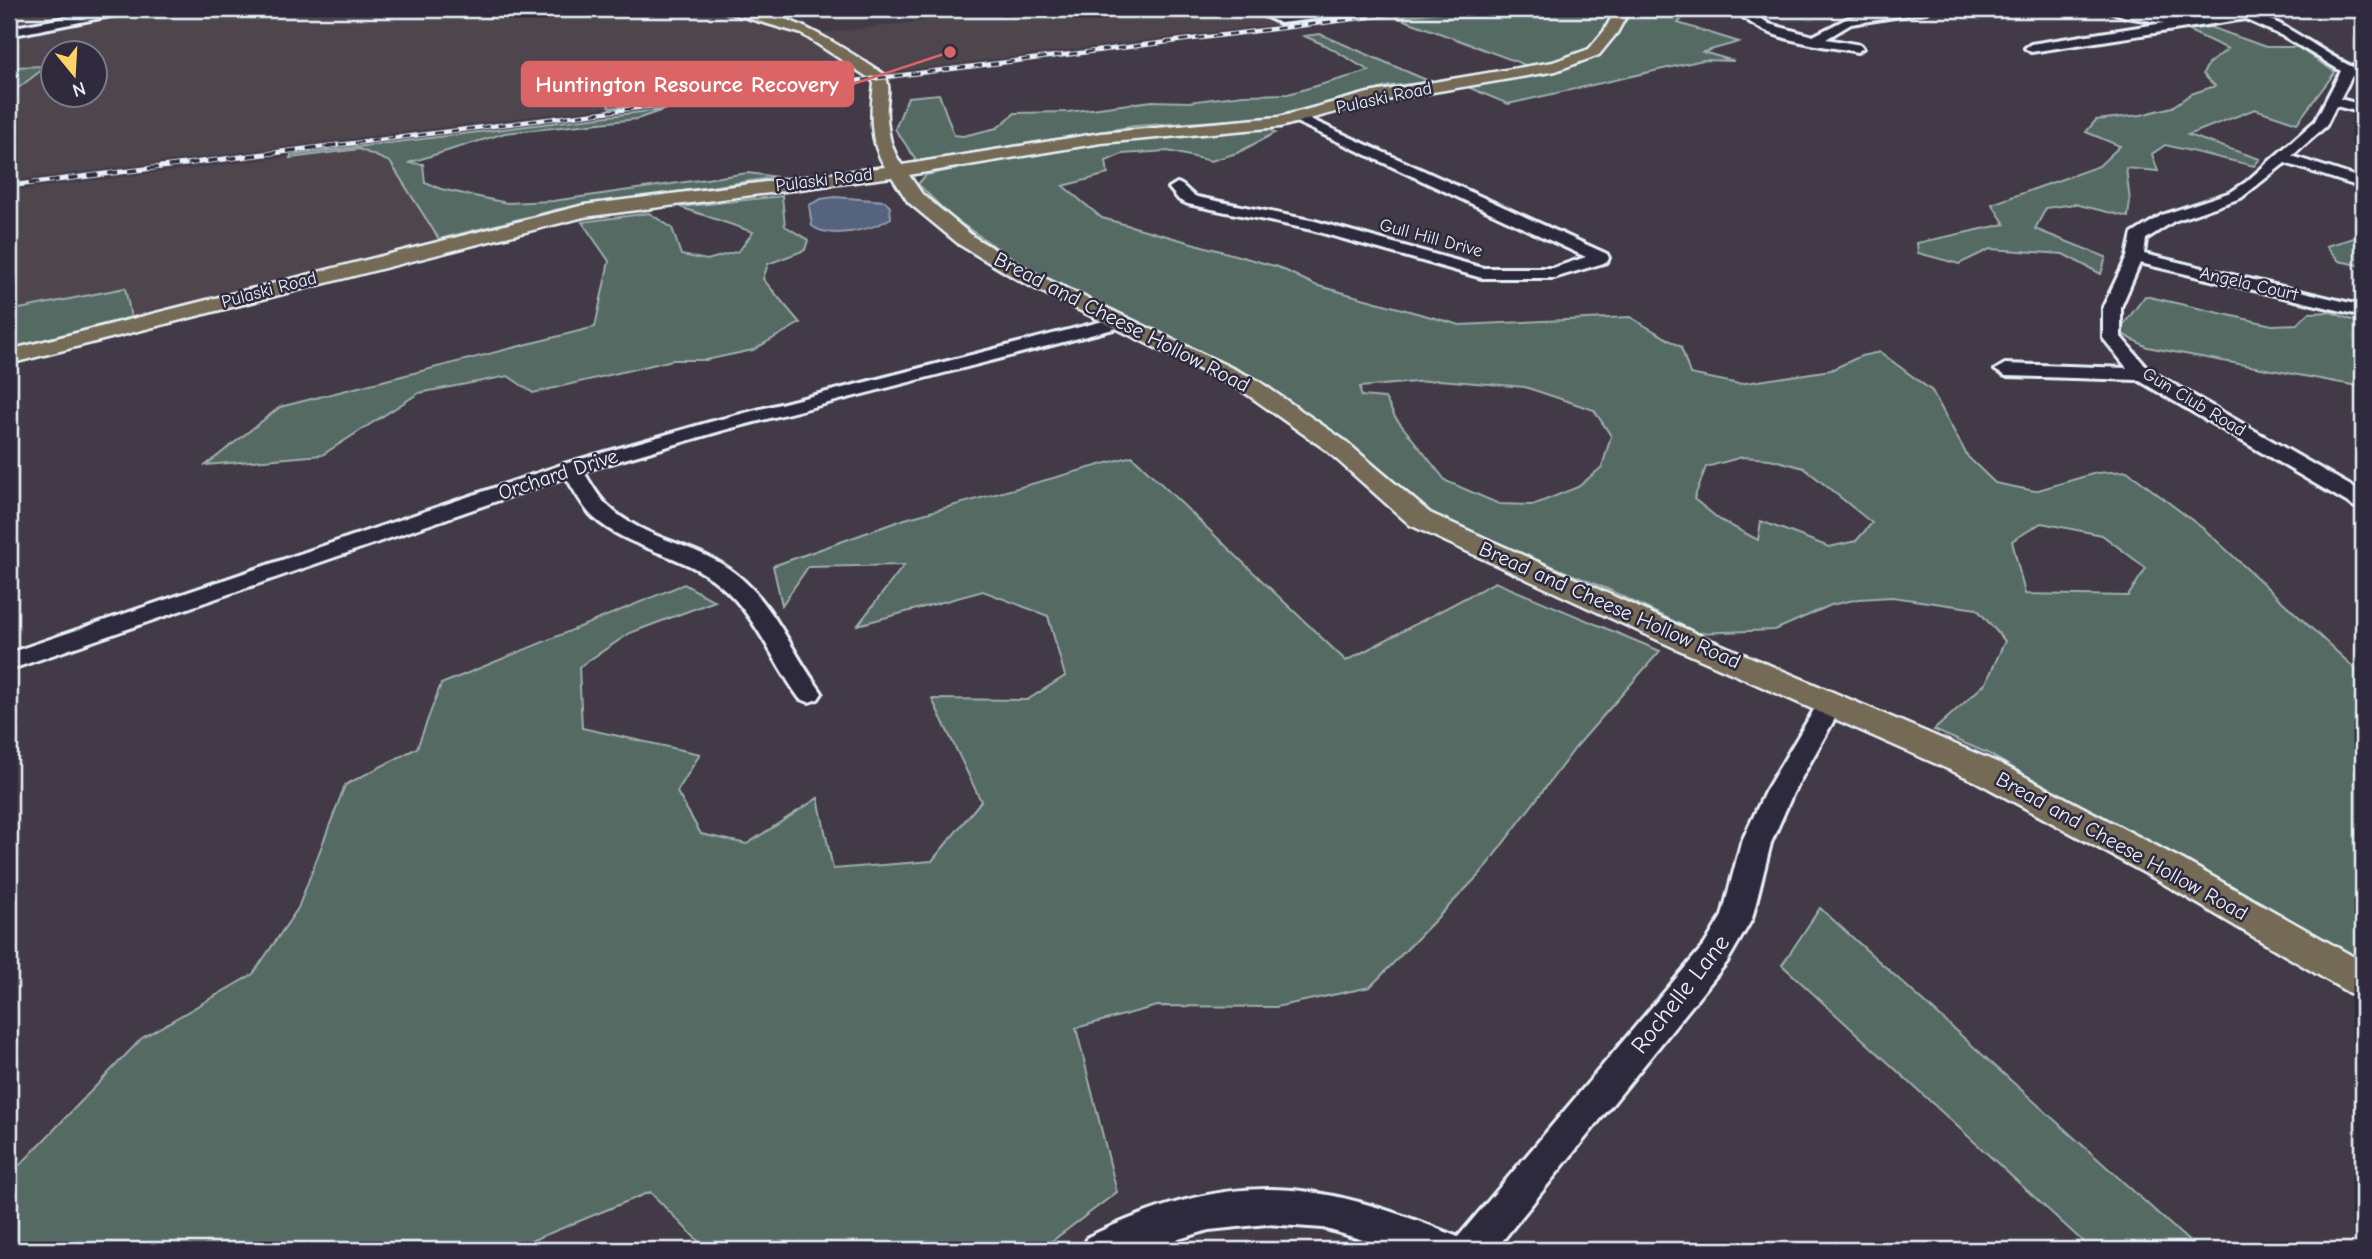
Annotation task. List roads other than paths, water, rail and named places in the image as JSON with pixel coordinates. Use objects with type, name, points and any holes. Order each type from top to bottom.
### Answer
[{"type":"main road","name":"Bread and Cheese Hollow Road","points":[[731,9],[807,31],[877,77],[882,84],[878,115],[885,153],[915,198],[967,241],[1027,277],[1249,385],[1335,445],[1420,519],[1989,773],[2172,872],[2363,981]]},
{"type":"main road","name":"Pulaski Road","points":[[9,357],[584,211],[897,170],[1101,138],[1243,127],[1299,118],[1368,98],[1556,66],[1594,52],[1610,33],[1623,9]]},
{"type":"street","points":[[9,32],[131,9]]},
{"type":"street","points":[[1255,9],[1280,20],[1376,9]]},
{"type":"street","points":[[1741,9],[1747,16],[1775,30],[1857,48]]},
{"type":"street","points":[[1817,39],[1848,21],[1926,9]]},
{"type":"street","points":[[2109,9],[2146,17],[2192,22]]},
{"type":"street","points":[[2232,9],[2287,33],[2356,73]]},
{"type":"street","points":[[2031,48],[2247,15]]},
{"type":"street","name":"Gun Club Road","points":[[2356,73],[2332,101],[2321,122],[2236,195],[2168,218],[2138,237],[2135,257],[2112,307],[2112,338],[2142,374],[2363,502]]},
{"type":"street","points":[[2332,101],[2363,110]]},
{"type":"street","name":"Gull Hill Drive","points":[[1177,188],[1184,197],[1193,201],[1315,226],[1482,273],[1554,273],[1601,258],[1299,118]]},
{"type":"street","points":[[2281,157],[2363,184]]},
{"type":"street","name":"Angela Court","points":[[2135,257],[2363,311]]},
{"type":"street","name":"Orchard Drive","points":[[9,662],[571,468],[717,426],[1119,322]]},
{"type":"street","points":[[2005,370],[2142,374]]},
{"type":"street","points":[[571,468],[601,512],[622,527],[698,560],[728,579],[756,607],[779,644],[790,669],[809,693]]},
{"type":"street","name":"Rochelle Lane","points":[[1471,1250],[1716,953],[1737,919],[1756,843],[1779,792],[1830,704]]},
{"type":"street","points":[[1101,1250],[1137,1231],[1195,1215],[1259,1207],[1321,1210],[1378,1224],[1445,1250]]},
{"type":"water","points":[[835,197],[885,201],[890,207],[891,218],[852,232],[829,232],[812,226],[809,205],[821,199]]},
{"type":"railway","points":[[323,147],[1434,9]]},
{"type":"railway","points":[[9,186],[337,145]]},
{"type":"place","name":"Huntington Resource Recovery","points":[[950,52]]}]
